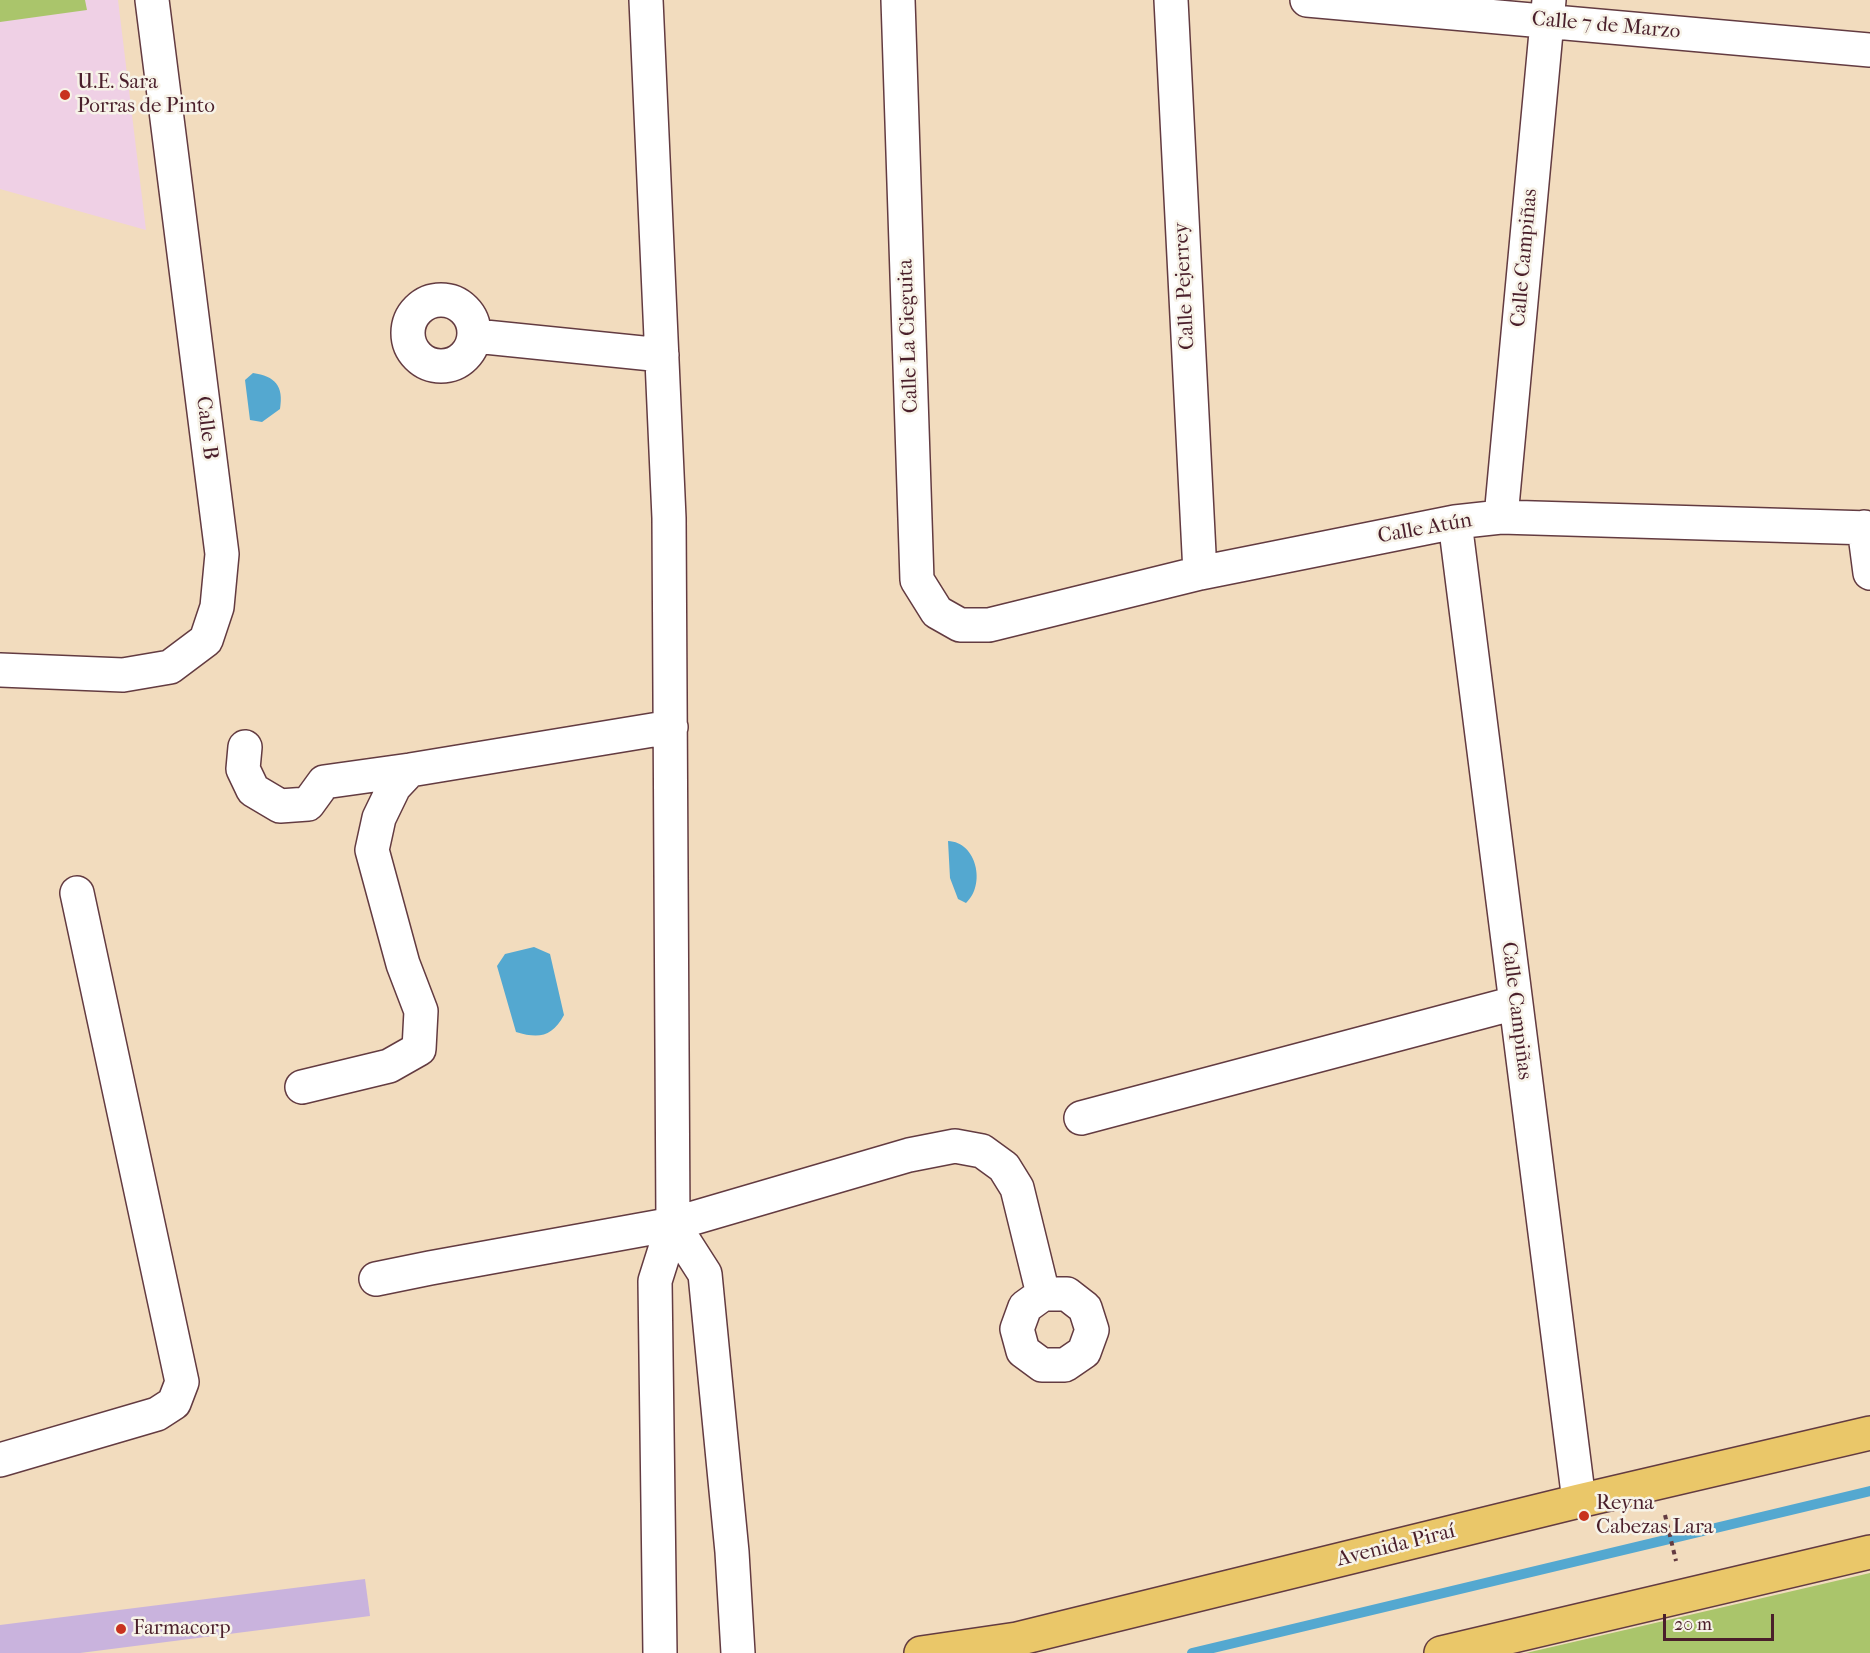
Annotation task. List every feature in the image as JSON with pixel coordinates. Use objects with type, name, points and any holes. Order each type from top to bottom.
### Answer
[{"type":"main road","name":"Avenida Piraí","points":[[921,1653],[1018,1646],[1579,1501],[1870,1433]]},
{"type":"main road","points":[[1441,1653],[1870,1552]]},
{"type":"street","name":"Calle B","points":[[0,670],[123,675],[170,667],[206,640],[217,608],[222,554],[152,0]]},
{"type":"street","points":[[646,0],[669,518],[671,727],[673,1224],[655,1281],[660,1653]]},
{"type":"street","name":"Calle La Cieguita","points":[[898,0],[917,580],[937,612],[960,625],[989,625]]},
{"type":"street","name":"Calle Pejerrey","points":[[1171,0],[1200,573]]},
{"type":"street","name":"Calle 7 de Marzo","points":[[1307,0],[1548,11],[1870,50]]},
{"type":"street","name":"Calle Campiñas","points":[[1501,517],[1548,11]]},
{"type":"street","points":[[475,336],[662,355]]},
{"type":"street","name":"Calle Atún","points":[[989,625],[1200,573],[1455,522],[1501,517],[1867,527]]},
{"type":"street","name":"Calle Campiñas","points":[[1455,522],[1579,1501]]},
{"type":"street","points":[[1867,527],[1870,573]]},
{"type":"street","points":[[245,747],[243,769],[253,790],[280,806],[308,804],[324,782],[671,727]]},
{"type":"street","points":[[302,1087],[389,1066],[419,1049],[421,1011],[403,964],[372,850],[379,818],[394,787],[410,770]]},
{"type":"street","points":[[0,1460],[157,1414],[174,1403],[182,1382],[77,893]]},
{"type":"street","points":[[1081,1118],[1515,1003]]},
{"type":"street","points":[[376,1279],[673,1224],[909,1155],[955,1146],[982,1151],[1004,1167],[1017,1188],[1043,1294]]},
{"type":"street","points":[[673,1224],[705,1274],[732,1552],[738,1653]]},
{"type":"path","points":[[1667,1522],[1675,1559]]},
{"type":"shaded area","name":"U.E. Sara Porras de Pinto","points":[[0,0],[118,0],[146,230],[0,189]]},
{"type":"green space","points":[[0,0],[85,0],[87,10],[0,22]]},
{"type":"green space","points":[[1870,1573],[1870,1653],[1526,1653]]},
{"type":"water","points":[[253,373],[261,374],[272,380],[281,394],[280,409],[262,422],[250,420],[245,380]]},
{"type":"water","points":[[948,841],[958,843],[966,849],[972,856],[975,866],[976,886],[966,903],[958,899],[950,878]]},
{"type":"water","points":[[534,947],[550,954],[564,1015],[550,1032],[538,1035],[516,1032],[497,966],[505,954]]},
{"type":"building","points":[[365,1579],[370,1616],[80,1653],[0,1653],[0,1625]]},
{"type":"waterway","points":[[1192,1653],[1870,1491]]},
{"type":"place","name":"U.E. Sara Porras de Pinto","points":[[65,95]]},
{"type":"place","name":"Reyna Cabezas Lara","points":[[1584,1516]]},
{"type":"place","name":"Farmacorp","points":[[121,1629]]}]
